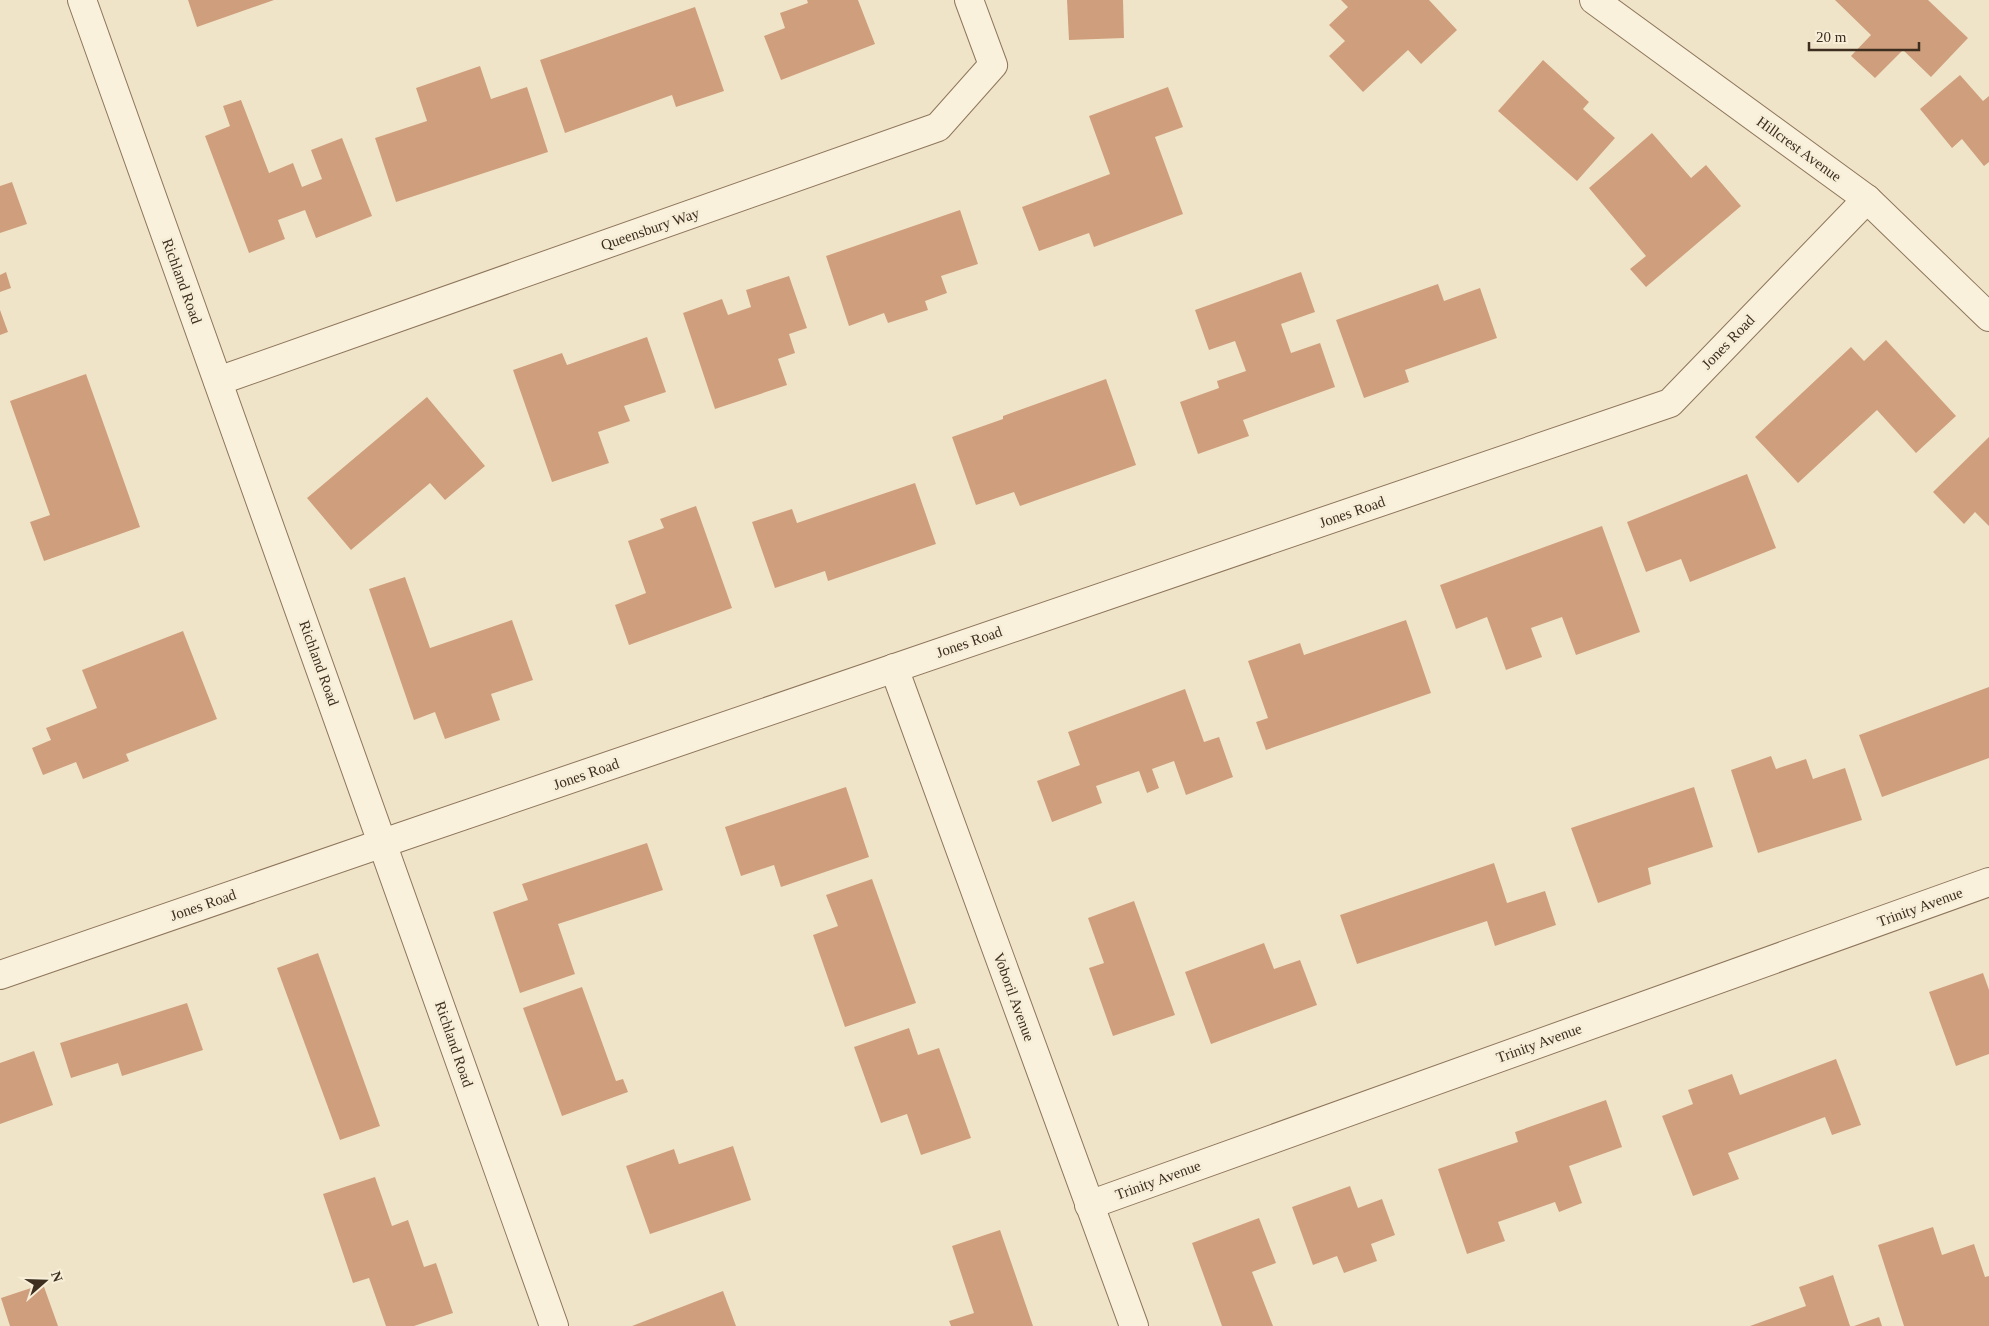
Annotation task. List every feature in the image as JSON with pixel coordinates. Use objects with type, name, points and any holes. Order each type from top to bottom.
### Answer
[{"type":"street","name":"Richland Road","points":[[82,0],[384,843],[554,1326]]},
{"type":"street","name":"Queensbury Way","points":[[218,381],[938,127],[993,65],[969,0]]},
{"type":"street","name":"Hillcrest Avenue","points":[[1594,0],[1867,199],[1989,317]]},
{"type":"street","name":"Jones Road","points":[[0,975],[1670,403],[1867,199]]},
{"type":"street","name":"Voboril Avenue","points":[[894,668],[1134,1326]]},
{"type":"street","name":"Trinity Avenue","points":[[1089,1205],[1989,882]]},
{"type":"building","points":[[188,0],[274,0],[197,27]]},
{"type":"building","points":[[807,0],[858,0],[875,44],[781,80],[764,36],[785,28],[780,13],[808,3]]},
{"type":"building","points":[[1067,0],[1123,0],[1124,38],[1069,40]]},
{"type":"building","points":[[1341,0],[1429,0],[1457,30],[1421,64],[1408,50],[1363,92],[1329,56],[1345,41],[1329,25],[1348,7]]},
{"type":"building","points":[[1835,0],[1928,0],[1968,38],[1931,77],[1903,50],[1875,78],[1851,56],[1871,35]]},
{"type":"building","points":[[695,7],[724,91],[676,107],[672,95],[565,133],[540,60]]},
{"type":"building","points":[[1543,60],[1589,102],[1583,109],[1615,138],[1577,181],[1498,111]]},
{"type":"building","points":[[480,66],[491,99],[527,87],[548,152],[396,202],[375,138],[427,121],[416,88]]},
{"type":"building","points":[[1960,75],[1983,101],[1989,96],[1989,162],[1984,166],[1962,139],[1952,148],[1920,109]]},
{"type":"building","points":[[1168,87],[1183,127],[1155,137],[1183,214],[1094,247],[1089,233],[1039,251],[1022,207],[1110,174],[1089,116]]},
{"type":"building","points":[[241,100],[269,173],[293,163],[302,187],[322,179],[311,150],[342,138],[372,216],[316,238],[305,210],[278,220],[285,239],[249,253],[205,136],[230,126],[223,106]]},
{"type":"building","points":[[1652,133],[1691,178],[1706,165],[1741,206],[1646,287],[1630,269],[1646,256],[1589,188]]},
{"type":"building","points":[[12,182],[27,224],[0,233],[0,186]]},
{"type":"building","points":[[960,210],[978,264],[941,276],[947,293],[925,301],[928,310],[888,323],[884,313],[849,326],[826,256]]},
{"type":"building","points":[[6,272],[11,288],[0,292],[0,275]]},
{"type":"building","points":[[1301,272],[1315,312],[1281,324],[1291,353],[1320,343],[1335,387],[1243,420],[1249,436],[1198,454],[1180,402],[1219,388],[1217,381],[1246,371],[1235,341],[1209,350],[1195,310]]},
{"type":"building","points":[[789,276],[807,328],[789,334],[795,353],[778,359],[787,385],[715,409],[683,313],[722,299],[728,315],[751,307],[746,290]]},
{"type":"building","points":[[1438,284],[1444,301],[1480,288],[1497,338],[1405,370],[1409,382],[1364,398],[1336,320]]},
{"type":"building","points":[[0,310],[8,332],[0,335]]},
{"type":"building","points":[[647,337],[666,392],[624,406],[630,421],[598,432],[609,463],[552,482],[513,370],[562,353],[567,365]]},
{"type":"building","points":[[1886,340],[1956,416],[1916,453],[1877,410],[1798,483],[1755,437],[1851,347],[1864,361]]},
{"type":"building","points":[[86,374],[140,527],[44,561],[30,522],[50,515],[10,401]]},
{"type":"building","points":[[1106,379],[1136,465],[1020,506],[1014,492],[976,505],[952,437],[1003,419],[1003,416]]},
{"type":"building","points":[[427,397],[485,466],[445,500],[430,483],[351,550],[307,498]]},
{"type":"building","points":[[1989,437],[1989,526],[1975,512],[1964,524],[1933,492]]},
{"type":"building","points":[[1747,474],[1776,548],[1690,582],[1681,559],[1646,572],[1627,522]]},
{"type":"building","points":[[915,483],[936,544],[828,581],[825,571],[775,588],[752,522],[792,509],[797,523]]},
{"type":"building","points":[[696,506],[732,608],[629,645],[615,605],[646,593],[628,541],[664,528],[660,519]]},
{"type":"building","points":[[1602,526],[1640,632],[1576,655],[1562,617],[1531,628],[1542,657],[1506,670],[1487,617],[1456,629],[1440,585]]},
{"type":"building","points":[[405,577],[430,648],[512,620],[533,680],[491,694],[500,720],[445,739],[435,712],[414,720],[369,589]]},
{"type":"building","points":[[1406,620],[1431,693],[1266,750],[1256,722],[1268,718],[1248,661],[1300,643],[1304,655]]},
{"type":"building","points":[[183,631],[217,719],[126,754],[129,761],[83,779],[76,762],[43,775],[32,748],[51,740],[46,728],[97,708],[82,670]]},
{"type":"building","points":[[1989,687],[1989,758],[1882,797],[1859,735]]},
{"type":"building","points":[[1185,689],[1204,742],[1219,737],[1233,777],[1186,795],[1174,761],[1152,769],[1159,788],[1147,793],[1139,771],[1096,786],[1102,803],[1052,822],[1037,781],[1080,765],[1068,732]]},
{"type":"building","points":[[1771,756],[1776,769],[1806,759],[1813,779],[1845,768],[1862,820],[1758,853],[1731,770]]},
{"type":"building","points":[[846,787],[869,857],[781,887],[774,865],[741,876],[725,827]]},
{"type":"building","points":[[1694,787],[1713,847],[1648,868],[1651,884],[1598,903],[1571,828]]},
{"type":"building","points":[[647,843],[663,890],[558,924],[575,974],[520,993],[493,912],[528,900],[522,884]]},
{"type":"building","points":[[1494,863],[1507,903],[1545,891],[1556,925],[1495,946],[1487,921],[1357,964],[1340,915]]},
{"type":"building","points":[[872,879],[916,1003],[845,1027],[813,935],[838,926],[826,895]]},
{"type":"building","points":[[1134,901],[1175,1015],[1113,1036],[1089,968],[1104,963],[1088,918]]},
{"type":"building","points":[[1264,943],[1274,969],[1300,960],[1317,1005],[1211,1044],[1185,972]]},
{"type":"building","points":[[318,953],[380,1126],[340,1140],[277,968]]},
{"type":"building","points":[[1983,973],[1989,990],[1989,1054],[1956,1066],[1929,992]]},
{"type":"building","points":[[582,987],[616,1081],[623,1079],[628,1092],[562,1116],[523,1008]]},
{"type":"building","points":[[187,1003],[203,1050],[122,1076],[118,1063],[71,1078],[60,1043]]},
{"type":"building","points":[[909,1028],[918,1055],[939,1048],[971,1138],[921,1155],[907,1114],[881,1123],[854,1047]]},
{"type":"building","points":[[34,1051],[53,1105],[0,1124],[0,1063]]},
{"type":"building","points":[[1836,1059],[1861,1125],[1832,1135],[1825,1117],[1728,1153],[1739,1179],[1693,1196],[1662,1116],[1693,1104],[1688,1090],[1732,1074],[1740,1095]]},
{"type":"building","points":[[1606,1100],[1622,1147],[1569,1166],[1582,1203],[1559,1212],[1555,1202],[1498,1222],[1505,1241],[1467,1254],[1438,1169],[1518,1142],[1515,1132]]},
{"type":"building","points":[[733,1146],[751,1200],[650,1234],[626,1166],[674,1149],[679,1164]]},
{"type":"building","points":[[375,1177],[392,1226],[408,1220],[424,1267],[436,1263],[453,1313],[414,1326],[386,1326],[369,1278],[353,1283],[323,1194]]},
{"type":"building","points":[[1350,1186],[1358,1208],[1382,1199],[1395,1235],[1371,1244],[1377,1261],[1344,1273],[1337,1256],[1313,1265],[1292,1207]]},
{"type":"building","points":[[1259,1218],[1276,1263],[1252,1272],[1273,1326],[1222,1326],[1192,1243]]},
{"type":"building","points":[[1933,1227],[1942,1255],[1974,1244],[1985,1277],[1989,1276],[1989,1326],[1904,1326],[1878,1245]]},
{"type":"building","points":[[1000,1230],[1033,1326],[951,1326],[949,1321],[974,1313],[952,1246]]},
{"type":"building","points":[[1833,1275],[1850,1326],[1750,1326],[1806,1306],[1799,1287]]},
{"type":"building","points":[[43,1284],[58,1326],[10,1326],[1,1298]]},
{"type":"building","points":[[723,1291],[736,1326],[632,1326]]},
{"type":"building","points":[[1879,1317],[1882,1326],[1854,1326]]}]
